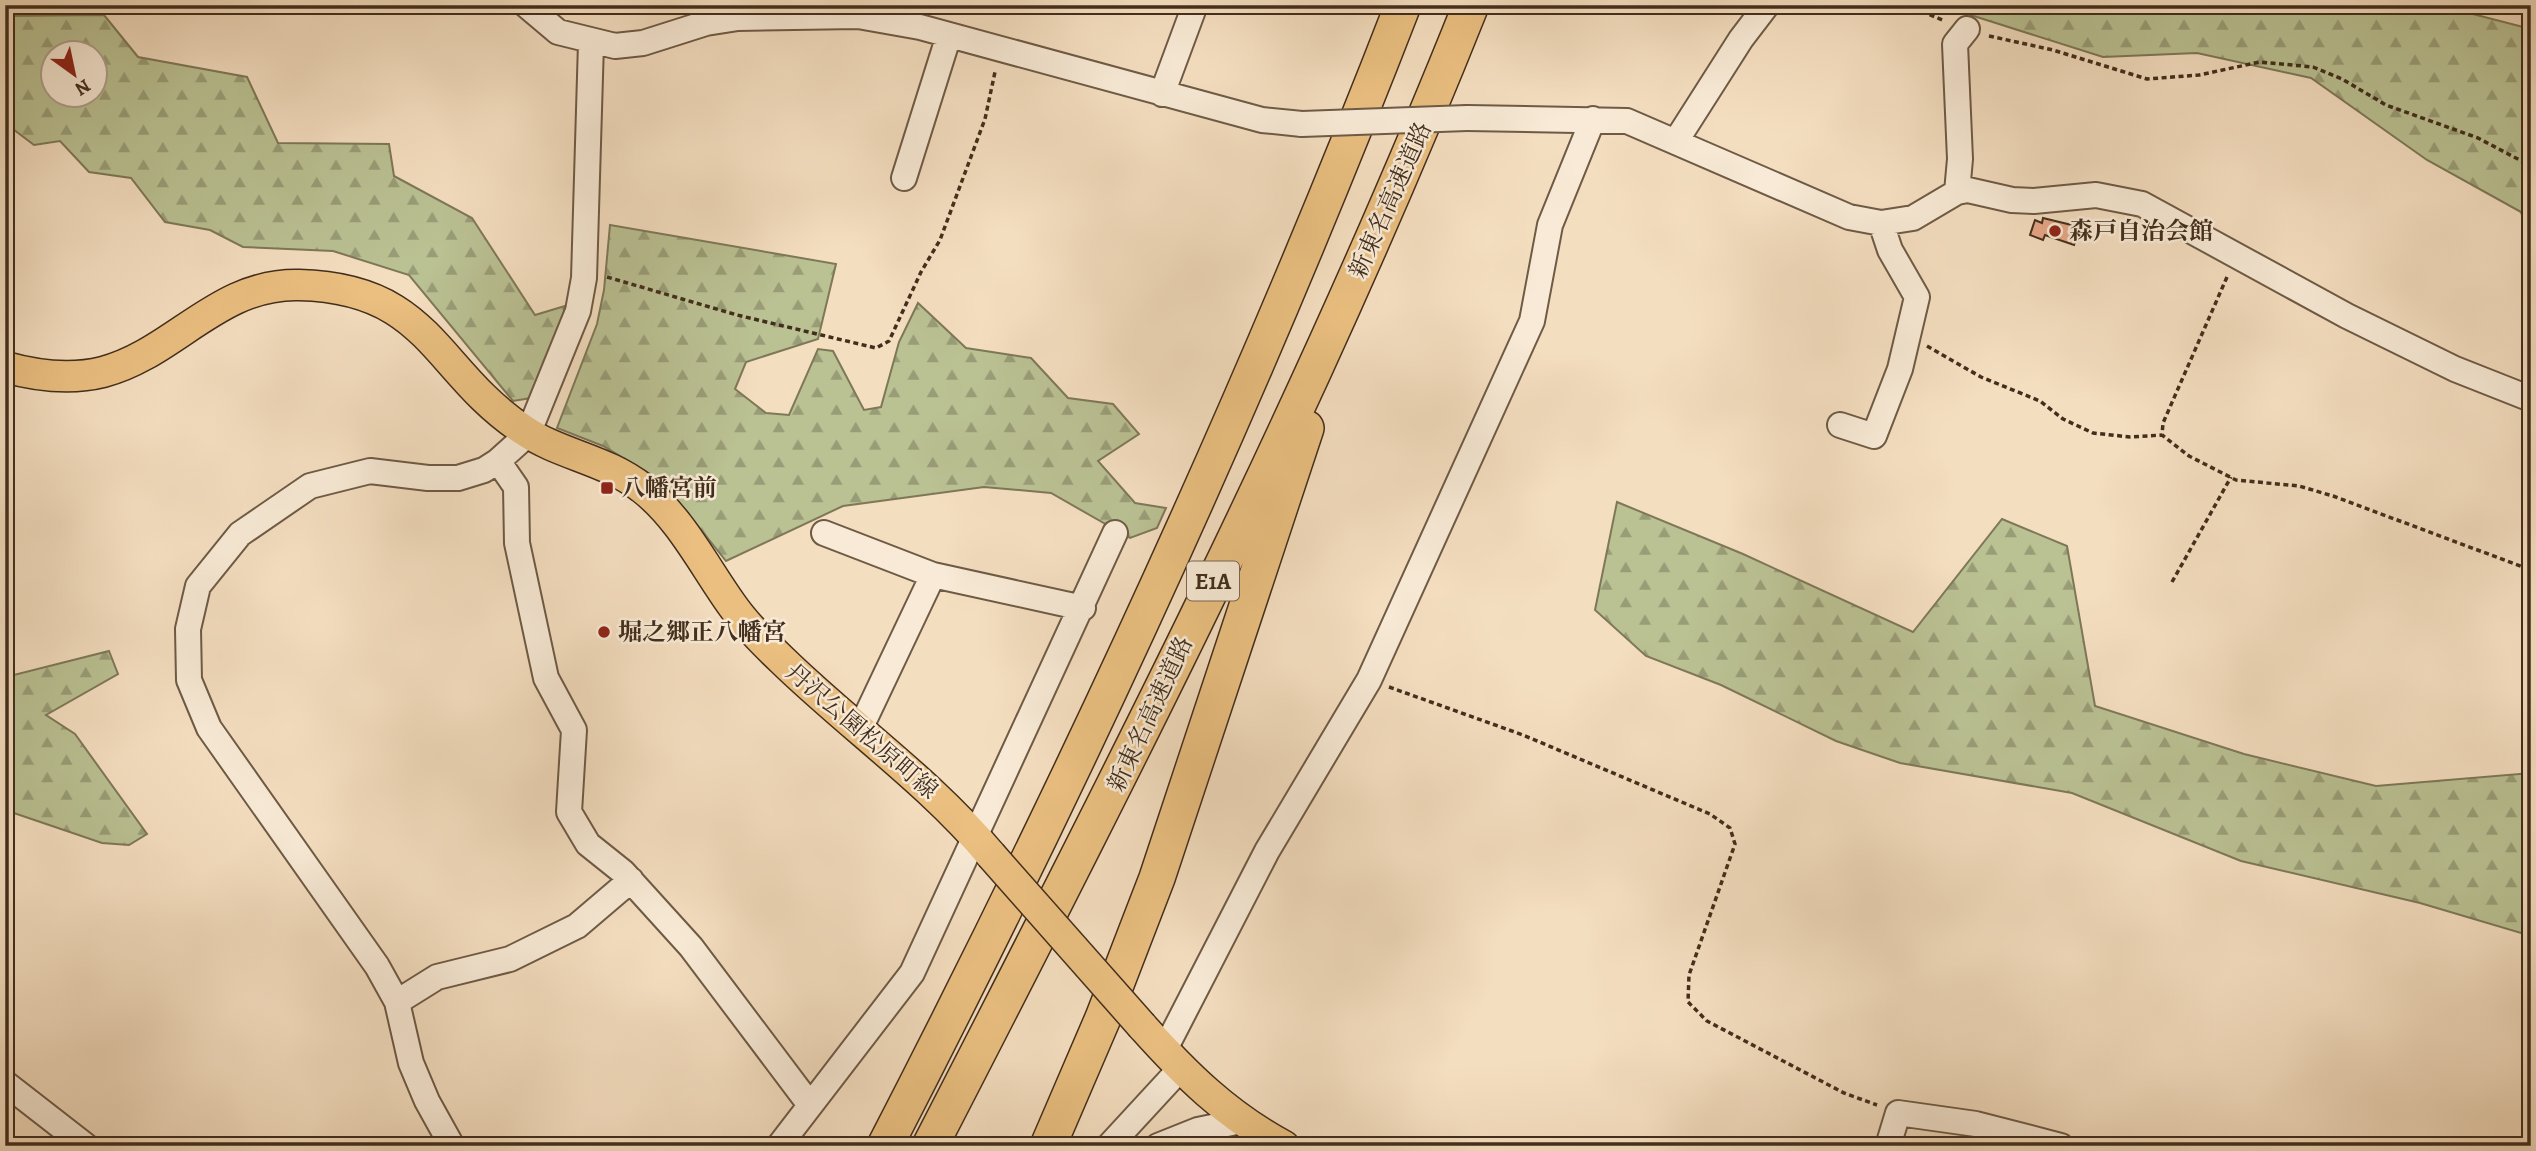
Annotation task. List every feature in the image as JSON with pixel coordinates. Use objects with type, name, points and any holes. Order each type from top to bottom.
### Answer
[{"type":"highway","name":"新東名高速道路","points":[[885,1146],[1071,776],[1193,509],[1304,254],[1403,5]]},
{"type":"highway","name":"新東名高速道路","points":[[930,1146],[1110,798],[1362,266],[1412,152],[1471,5]]},
{"type":"highway","points":[[1048,1146],[1103,1018],[1157,878],[1362,266]]},
{"type":"main road","name":"丹沢公園松原町線","points":[[5,367],[76,377],[106,371],[141,356],[227,300],[271,287],[348,291],[383,302],[408,317],[429,335],[492,408],[613,469],[663,506],[735,610],[783,661],[929,787],[1172,1060],[1241,1121],[1284,1146]]},
{"type":"street","points":[[526,5],[558,32],[591,43],[615,46],[643,43],[706,23],[737,18],[858,16],[949,35],[1262,120],[1302,124],[1467,118],[1627,121],[1849,217],[1881,223],[1913,218],[1957,192],[1968,190],[2012,200],[2034,201],[2096,195],[2141,204],[2359,322],[2455,369],[2531,399]]},
{"type":"street","points":[[1162,94],[1195,5]]},
{"type":"street","points":[[1676,141],[1741,39],[1767,5]]},
{"type":"street","points":[[1957,192],[1960,159],[1955,44],[1966,29]]},
{"type":"street","points":[[904,178],[949,35]]},
{"type":"street","points":[[453,1146],[427,1101],[411,1063],[397,1002],[377,966],[209,728],[189,680],[188,629],[198,586],[240,534],[310,486],[370,471],[458,478],[484,470],[498,461],[532,426],[578,311],[584,278],[591,43]]},
{"type":"street","points":[[1109,1146],[1172,1060],[1267,851],[1369,680],[1532,321],[1550,225],[1593,119]]},
{"type":"street","points":[[1840,425],[1874,436],[1900,369],[1917,297],[1890,250],[1881,223]]},
{"type":"street","points":[[498,461],[516,487],[517,544],[546,678],[573,730],[569,812],[587,844],[631,880],[691,947],[810,1105]]},
{"type":"street","points":[[824,533],[933,575],[1083,608]]},
{"type":"street","points":[[779,1146],[912,973],[982,844],[1115,533]]},
{"type":"street","points":[[860,729],[933,575]]},
{"type":"street","points":[[397,1002],[437,977],[510,959],[578,926],[631,880]]},
{"type":"street","points":[[5,1083],[86,1146]]},
{"type":"street","points":[[1888,1146],[1898,1113],[1976,1125],[2061,1146]]},
{"type":"street","points":[[1158,1146],[1198,1130],[1241,1121]]},
{"type":"path","points":[[1906,5],[1966,29],[2053,50],[2147,79],[2199,75],[2260,62],[2313,67],[2342,79],[2386,105],[2478,138],[2531,166]]},
{"type":"path","points":[[584,278],[604,276],[737,315],[876,348],[890,341],[945,228],[985,119],[999,49]]},
{"type":"path","points":[[2162,435],[2163,423],[2236,256]]},
{"type":"path","points":[[1908,335],[1981,377],[2040,401],[2063,419],[2093,433],[2130,437],[2162,435],[2189,456],[2231,477],[2299,486],[2333,496],[2531,570]]},
{"type":"path","points":[[2172,582],[2231,477]]},
{"type":"path","points":[[1369,680],[1523,735],[1710,814],[1730,828],[1735,844],[1689,975],[1688,1002],[1707,1020],[1844,1093],[1898,1113]]},
{"type":"green space","points":[[1939,5],[2438,5],[2531,29],[2531,244],[2521,212],[2427,160],[2311,78],[2197,53],[2103,57]]},
{"type":"green space","points":[[104,15],[138,57],[247,77],[278,143],[389,144],[394,176],[472,218],[535,315],[565,306],[560,333],[531,398],[513,401],[409,275],[333,251],[243,247],[210,230],[165,222],[131,178],[89,172],[60,141],[34,145],[5,123],[5,16]]},
{"type":"green space","points":[[610,225],[836,264],[818,339],[746,362],[735,389],[766,413],[789,415],[818,349],[833,351],[864,410],[881,407],[899,342],[918,303],[966,348],[1031,358],[1068,398],[1113,404],[1139,434],[1098,461],[1135,503],[1166,508],[1157,528],[1130,538],[1051,493],[984,487],[843,506],[726,561],[662,481],[603,446],[557,428],[597,324],[604,290]]},
{"type":"green space","points":[[1617,502],[1743,554],[1913,632],[2002,519],[2067,546],[2095,706],[2244,754],[2376,786],[2531,773],[2531,936],[2420,903],[2241,861],[2072,793],[1900,763],[1836,741],[1721,685],[1646,656],[1595,610]]},
{"type":"green space","points":[[109,651],[118,674],[46,715],[75,734],[147,834],[129,845],[102,843],[5,810],[5,674],[10,676]]},
{"type":"building","name":"森戸自治会館","points":[[2043,218],[2080,227],[2074,245],[2045,235],[2043,240],[2030,235],[2035,220],[2042,223]]},
{"type":"place","name":"森戸自治会館","points":[[2055,231]]},
{"type":"place","name":"八幡宮前","points":[[607,488]]},
{"type":"place","name":"堀之郷正八幡宮","points":[[604,632]]}]
